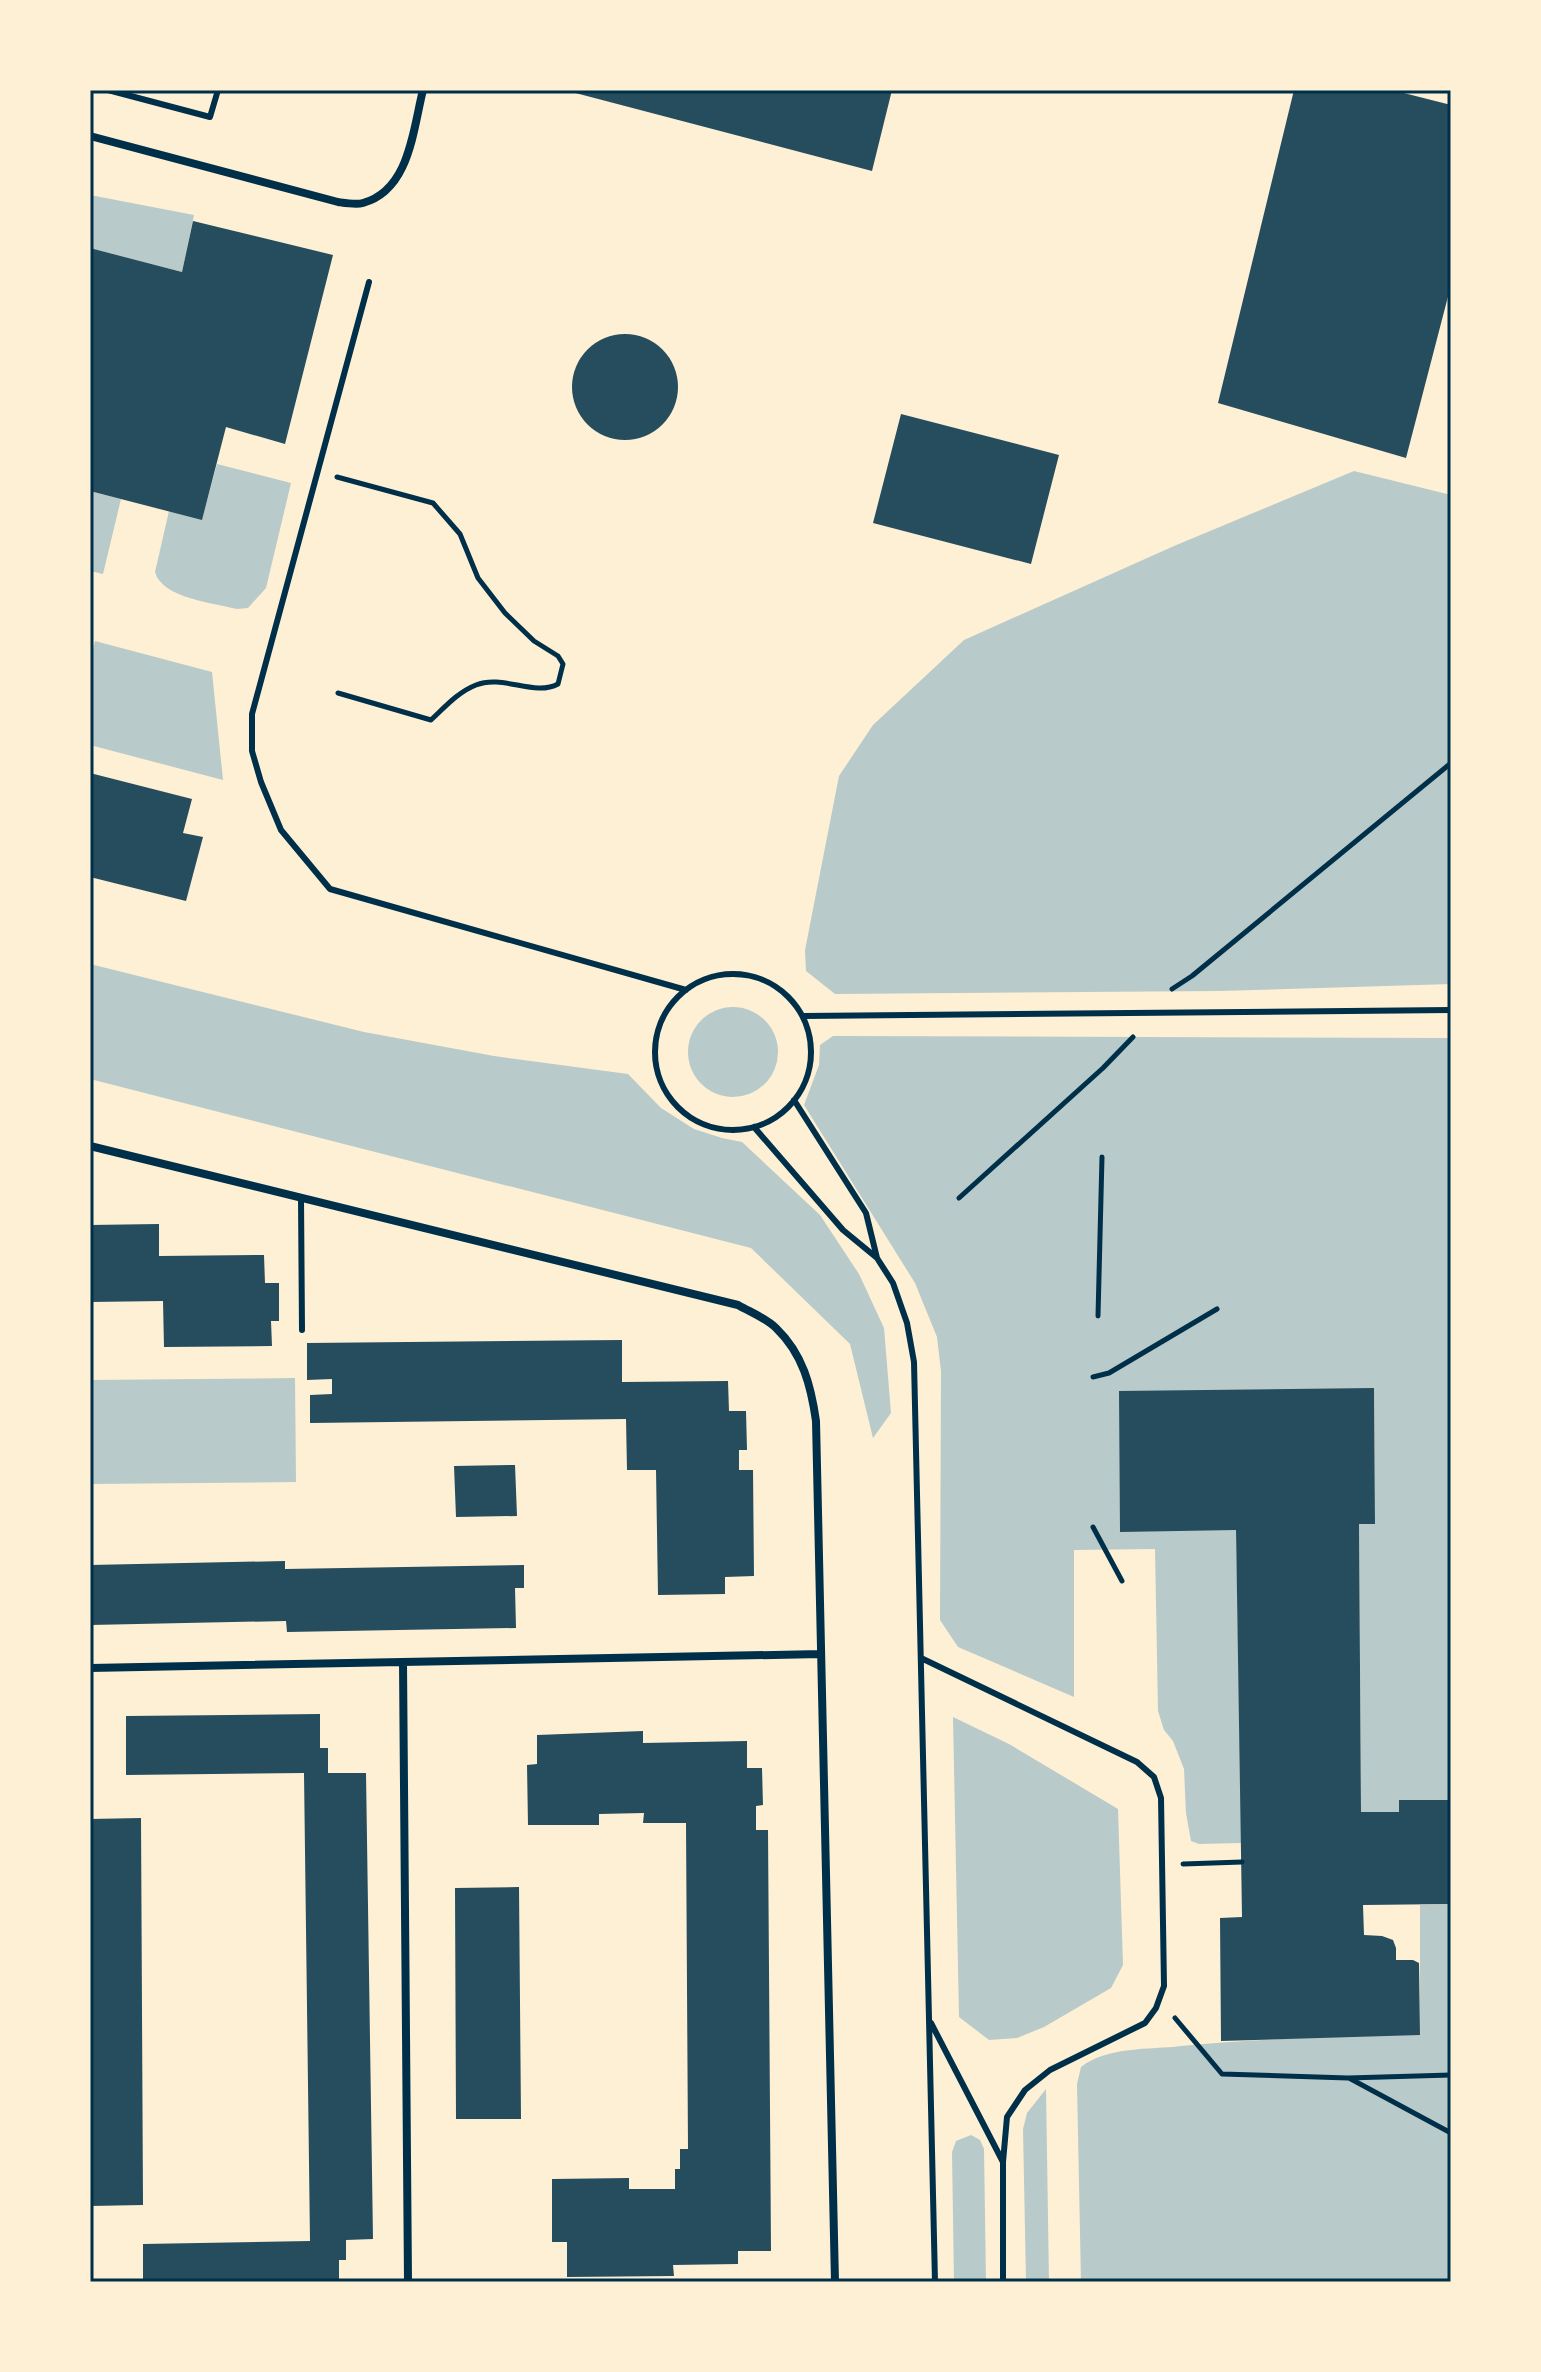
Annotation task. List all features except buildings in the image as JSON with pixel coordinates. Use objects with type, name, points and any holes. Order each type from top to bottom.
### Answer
[{"type":"street","points":[[90,136],[338,202],[361,204],[381,195],[401,174],[423,90]]},
{"type":"street","points":[[90,1146],[738,1305],[775,1327],[803,1363],[812,1392],[816,1421],[835,2282]]},
{"type":"street","points":[[90,1668],[821,1654]]},
{"type":"street","points":[[403,1662],[408,2282]]},
{"type":"lane","points":[[108,90],[210,117],[218,90]]},
{"type":"lane","points":[[369,282],[252,714],[252,751],[281,830],[330,889],[686,990]]},
{"type":"lane","points":[[711,977],[754,977],[782,991],[803,1016],[810,1037],[811,1059],[806,1081],[794,1100],[776,1117],[754,1127],[731,1130],[709,1126],[680,1108],[660,1081],[655,1059],[662,1019],[672,1003],[686,990],[711,977]]},
{"type":"lane","points":[[803,1016],[1451,1010]]},
{"type":"lane","points":[[794,1100],[866,1213],[877,1258]]},
{"type":"lane","points":[[754,1127],[843,1230],[877,1258],[898,1297],[907,1323],[914,1362],[935,2282]]},
{"type":"lane","points":[[301,1198],[302,1330]]},
{"type":"lane","points":[[921,1658],[1137,1762],[1154,1777],[1161,1798],[1164,1986],[1160,1999],[1145,2023],[1050,2070],[1025,2090],[1007,2117],[1003,2162],[1003,2282]]},
{"type":"lane","points":[[930,2020],[1003,2162]]},
{"type":"path","points":[[316,472],[433,503],[460,534],[478,578],[505,613],[534,641],[558,656],[563,664],[558,684],[549,689],[489,681],[462,692],[431,720],[338,693]]},
{"type":"path","points":[[1171,989],[1192,976],[1451,763]]},
{"type":"path","points":[[959,1198],[1133,1037]]},
{"type":"path","points":[[1098,1316],[1102,1157]]},
{"type":"path","points":[[1093,1377],[1109,1373],[1217,1309]]},
{"type":"path","points":[[1093,1527],[1122,1581]]},
{"type":"path","points":[[1162,1864],[1242,1862]]},
{"type":"path","points":[[1160,1999],[1222,2074],[1348,2078],[1451,2075]]},
{"type":"path","points":[[1348,2078],[1451,2133]]},
{"type":"shaded area","points":[[90,195],[194,215],[182,272],[90,248]]},
{"type":"shaded area","points":[[217,464],[291,483],[266,588],[248,608],[237,609],[202,602],[178,594],[167,588],[155,572],[169,511],[202,519]]},
{"type":"shaded area","points":[[1354,471],[1451,495],[1451,984],[1219,991],[835,994],[806,971],[805,950],[839,776],[873,725],[964,640],[1174,546]]},
{"type":"shaded area","points":[[90,491],[121,499],[103,574],[90,571]]},
{"type":"shaded area","points":[[95,641],[212,672],[223,780],[90,745],[90,661]]},
{"type":"shaded area","points":[[90,964],[364,1032],[494,1056],[628,1074],[661,1108],[694,1129],[742,1142],[820,1215],[859,1274],[884,1328],[891,1413],[873,1438],[850,1344],[751,1248],[90,1079]]},
{"type":"shaded area","points":[[733,1007],[750,1011],[765,1020],[774,1035],[778,1052],[774,1069],[765,1084],[750,1093],[733,1097],[716,1093],[701,1084],[692,1069],[688,1052],[692,1035],[701,1020],[716,1011]]},
{"type":"shaded area","points":[[833,1036],[1451,1038],[1451,1800],[1400,1800],[1399,1812],[1361,1812],[1359,1524],[1375,1523],[1374,1388],[1236,1530],[1242,1843],[1199,1844],[1191,1841],[1184,1769],[1158,1711],[1155,1549],[1074,1550],[1074,1697],[958,1647],[940,1620],[941,1371],[937,1337],[915,1283],[804,1105],[819,1065],[820,1045]]},
{"type":"shaded area","points":[[295,1378],[296,1482],[90,1484],[90,1380]]},
{"type":"shaded area","points":[[953,1717],[1009,1744],[1118,1809],[1123,1965],[1111,1988],[1044,2027],[1017,2038],[989,2040],[959,2017]]},
{"type":"shaded area","points":[[1451,1904],[1451,2282],[1081,2282],[1077,2084],[1081,2067],[1104,2055],[1129,2050],[1271,2039],[1420,2034],[1420,1905]]},
{"type":"shaded area","points":[[1046,2089],[1049,2282],[1026,2282],[1023,2129],[1027,2113]]},
{"type":"shaded area","points":[[971,2135],[980,2140],[984,2149],[986,2282],[954,2282],[952,2152],[956,2141]]}]
